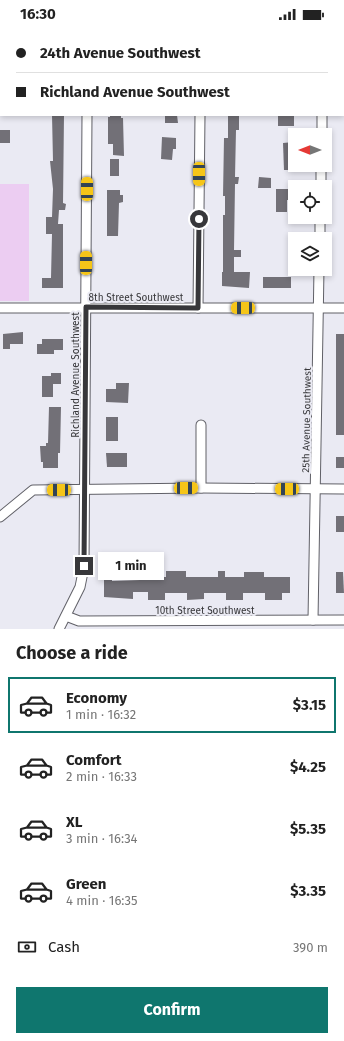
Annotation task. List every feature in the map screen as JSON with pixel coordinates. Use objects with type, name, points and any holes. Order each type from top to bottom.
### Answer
[{"type":"street","name":"Richland Avenue Southwest","points":[[59,629],[80,587],[84,566],[87,116]]},
{"type":"street","points":[[198,308],[200,116]]},
{"type":"street","points":[[322,116],[322,128]]},
{"type":"street","name":"25th Avenue Southwest","points":[[314,620],[319,276]]},
{"type":"street","name":"8th Street Southwest","points":[[0,308],[344,308]]},
{"type":"street","points":[[201,425],[201,488]]},
{"type":"street","points":[[0,517],[33,490],[201,488],[344,489]]},
{"type":"street","name":"10th Street Southwest","points":[[66,616],[79,621],[344,620]]},
{"type":"shaded area","points":[[0,184],[29,184],[29,301],[0,301]]},
{"type":"building","points":[[52,116],[64,116],[63,203],[66,204],[65,210],[59,210],[58,224],[63,224],[63,288],[42,288],[42,278],[51,278],[52,234],[46,234],[46,217],[52,217],[53,189],[50,161],[53,161]]},
{"type":"building","points":[[121,116],[121,118],[123,118],[124,156],[113,155],[113,144],[108,144],[108,117]]},
{"type":"building","points":[[165,116],[177,116],[178,123],[165,123]]},
{"type":"building","points":[[228,116],[239,116],[239,130],[236,130],[235,177],[239,177],[238,184],[235,184],[234,250],[241,250],[241,257],[234,257],[234,272],[250,272],[249,288],[222,286],[223,215],[225,215],[225,196],[223,196],[224,138],[228,138]]},
{"type":"building","points":[[278,116],[294,116],[294,126],[278,126]]},
{"type":"building","points":[[0,130],[10,130],[10,143],[0,143]]},
{"type":"building","points":[[162,137],[176,138],[176,149],[173,149],[172,160],[161,159]]},
{"type":"building","points":[[283,143],[288,143],[288,170],[284,170]]},
{"type":"building","points":[[110,159],[119,159],[119,176],[110,176]]},
{"type":"building","points":[[259,177],[271,178],[271,188],[258,188]]},
{"type":"building","points":[[276,189],[288,189],[287,212],[276,212]]},
{"type":"building","points":[[107,190],[120,190],[120,195],[123,195],[123,202],[119,203],[118,236],[107,236]]},
{"type":"building","points":[[263,277],[291,277],[291,288],[263,288]]},
{"type":"building","points":[[23,332],[23,344],[10,344],[10,349],[3,349],[3,334]]},
{"type":"building","points":[[336,334],[344,334],[344,435],[336,435]]},
{"type":"building","points":[[42,339],[63,339],[63,350],[54,350],[54,354],[37,354],[37,344],[42,344]]},
{"type":"building","points":[[51,373],[61,373],[61,384],[53,384],[53,397],[42,397],[42,376],[51,376]]},
{"type":"building","points":[[116,383],[129,383],[128,403],[106,402],[106,389],[116,389]]},
{"type":"building","points":[[49,407],[61,407],[60,453],[58,453],[58,468],[43,468],[43,462],[41,462],[40,446],[46,446],[46,443],[48,443]]},
{"type":"building","points":[[106,417],[118,417],[118,441],[106,441]]},
{"type":"building","points":[[106,453],[127,453],[127,467],[107,467]]},
{"type":"building","points":[[336,457],[344,457],[344,468],[336,468]]},
{"type":"building","points":[[336,516],[344,516],[344,532],[336,532]]},
{"type":"building","points":[[140,571],[147,571],[147,577],[166,577],[166,571],[186,571],[186,577],[218,577],[218,571],[225,571],[225,577],[244,577],[244,572],[264,572],[264,577],[290,577],[290,593],[282,593],[282,600],[265,600],[265,593],[243,593],[243,600],[226,600],[226,593],[204,593],[204,599],[187,600],[187,593],[165,593],[165,600],[148,600],[148,592],[133,592],[133,599],[104,597],[104,575],[112,575],[112,581],[140,580]]},
{"type":"building","points":[[336,572],[343,572],[344,593],[336,593]]},
{"type":"route","points":[[84,566],[86,307],[198,308],[199,219]]}]
